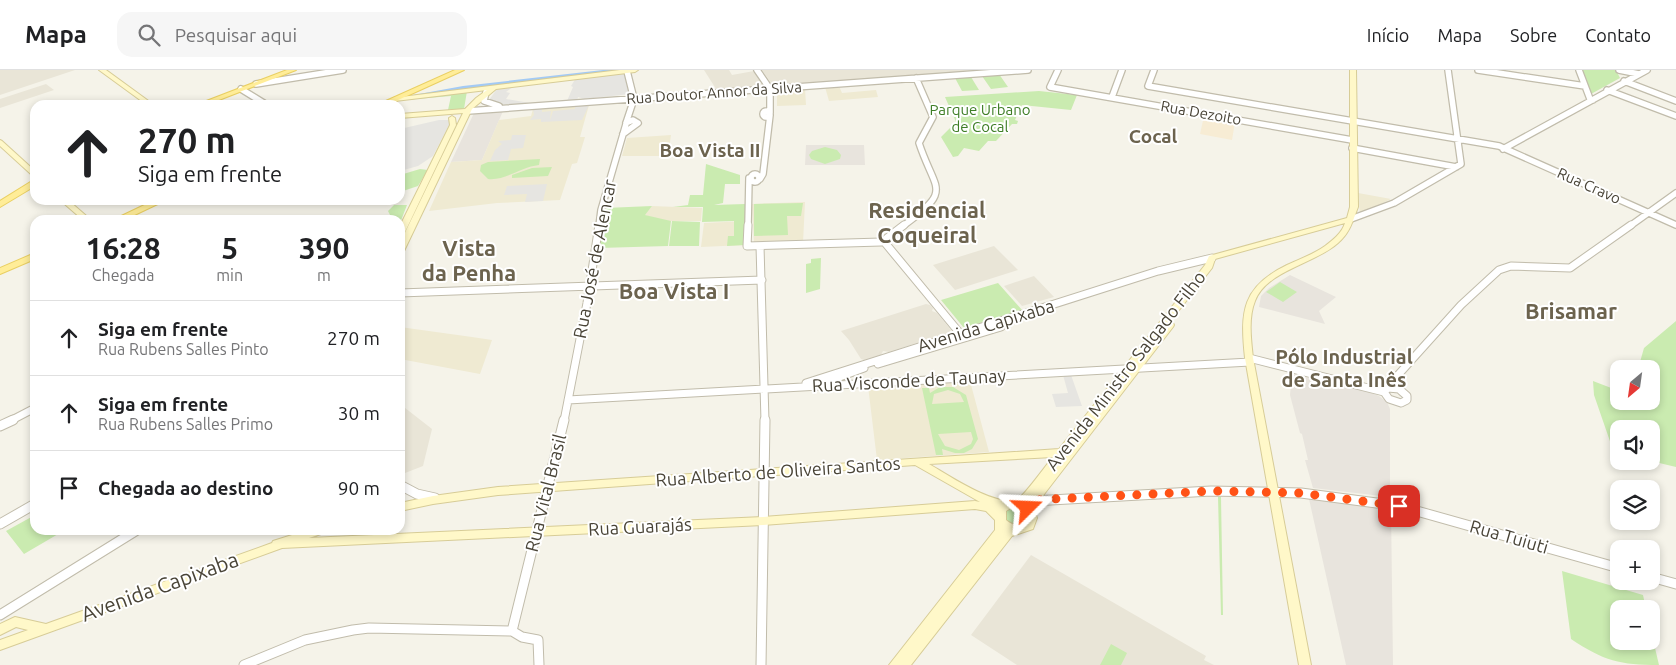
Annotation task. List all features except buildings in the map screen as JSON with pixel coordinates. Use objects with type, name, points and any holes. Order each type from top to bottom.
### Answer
[{"type":"main road","points":[[102,70],[144,100]]},
{"type":"main road","points":[[214,100],[294,70]]},
{"type":"main road","points":[[393,100],[461,70]]},
{"type":"main road","points":[[398,98],[635,70]]},
{"type":"main road","points":[[1305,665],[1249,360],[1250,309],[1256,292],[1270,279],[1332,245],[1351,219],[1354,207],[1352,148],[1353,70]]},
{"type":"main road","points":[[405,224],[453,124],[460,115],[486,92],[502,85]]},
{"type":"main road","points":[[405,240],[433,181],[460,115]]},
{"type":"main road","name":"Rua Doutor Annor da Silva","points":[[405,118],[460,115]]},
{"type":"main road","points":[[0,142],[30,169]]},
{"type":"main road","points":[[0,205],[30,186]]},
{"type":"main road","points":[[70,205],[81,215]]},
{"type":"main road","points":[[128,215],[151,205]]},
{"type":"main road","name":"Avenida Capixaba","points":[[1216,258],[1351,219]]},
{"type":"main road","points":[[0,271],[30,258]]},
{"type":"main road","name":"Avenida Ministro Salgado Filho","points":[[1011,504],[1023,501],[1066,452],[1215,269],[1216,258]]},
{"type":"main road","name":"Avenida Ministro Salgado Filho","points":[[1030,512],[1029,507],[1033,500],[1066,452]]},
{"type":"main road","name":"Rua Alberto de Oliveira Santos","points":[[435,498],[484,490],[1066,452]]},
{"type":"main road","points":[[904,665],[1008,533],[1029,526],[1032,520],[1030,512],[1011,504],[992,503],[917,462]]},
{"type":"main road","points":[[971,505],[977,501],[976,495]]},
{"type":"main road","points":[[405,507],[435,498]]},
{"type":"main road","points":[[895,665],[1000,530],[1000,510],[1011,504]]},
{"type":"main road","name":"Rua Guarajás","points":[[277,544],[763,521],[971,505],[989,508],[1000,519]]},
{"type":"main road","points":[[1000,519],[1006,526],[1016,530]]},
{"type":"main road","name":"Avenida Capixaba","points":[[0,645],[305,535]]},
{"type":"main road","points":[[324,535],[326,541]]},
{"type":"main road","points":[[0,630],[8,624],[18,622],[35,628],[48,628]]},
{"type":"street","points":[[256,84],[343,70]]},
{"type":"street","points":[[748,188],[763,170],[770,89],[757,70]]},
{"type":"street","name":"Rua Doutor Annor da Silva","points":[[460,115],[511,108],[1028,70]]},
{"type":"street","name":"Rua Dezoito","points":[[1058,70],[1050,87],[1352,140]]},
{"type":"street","points":[[1112,97],[1122,70]]},
{"type":"street","name":"Rua Cravo","points":[[1154,70],[1148,86],[1501,147],[1676,225]]},
{"type":"street","points":[[1448,70],[1458,139],[1459,166]]},
{"type":"street","points":[[1478,70],[1585,86]]},
{"type":"street","points":[[1579,70],[1592,99]]},
{"type":"street","points":[[1619,70],[1638,72],[1647,70]]},
{"type":"street","points":[[627,71],[634,99]]},
{"type":"street","points":[[1501,147],[1592,99],[1638,72]]},
{"type":"street","points":[[758,178],[749,178],[747,246],[885,242],[930,204],[937,192],[936,182],[919,143],[933,117],[916,78]]},
{"type":"street","points":[[1624,81],[1676,100]]},
{"type":"street","points":[[241,90],[258,100]]},
{"type":"street","points":[[1607,90],[1676,116]]},
{"type":"street","points":[[486,92],[483,99],[486,103],[511,108]]},
{"type":"street","name":"Rua José de Alencar","points":[[577,355],[604,199],[623,134],[630,123],[628,114],[634,99]]},
{"type":"street","points":[[1352,148],[1459,166]]},
{"type":"street","points":[[1351,219],[1401,198],[1459,166]]},
{"type":"street","points":[[433,168],[436,170],[433,181]]},
{"type":"street","points":[[1384,392],[1388,388],[1394,387],[1398,375],[1461,305],[1498,270],[1511,266],[1570,268],[1676,193]]},
{"type":"street","points":[[885,242],[962,336]]},
{"type":"street","points":[[760,246],[765,389],[761,665]]},
{"type":"street","name":"Avenida Capixaba","points":[[794,386],[962,336],[1158,271],[1216,258]]},
{"type":"street","points":[[405,293],[762,280]]},
{"type":"street","name":"Rua Vital Brasil","points":[[512,631],[538,532],[577,355]]},
{"type":"street","name":"Rua Visconde de Taunay","points":[[568,400],[765,389],[819,385],[842,381],[1133,368],[1249,360],[1384,392],[1394,402],[1406,401],[1406,394],[1394,387]]},
{"type":"street","name":"Avenida Capixaba","points":[[842,381],[860,367]]},
{"type":"street","points":[[0,426],[30,411]]},
{"type":"street","points":[[405,489],[435,498]]},
{"type":"street","points":[[1033,500],[1211,491],[1274,492]]},
{"type":"street","name":"Rua Tuiuti","points":[[1274,492],[1304,493],[1399,506],[1610,565]]},
{"type":"street","points":[[0,524],[30,507]]},
{"type":"street","points":[[0,615],[129,535]]},
{"type":"street","points":[[1660,580],[1676,584]]},
{"type":"street","points":[[244,665],[291,645],[355,629],[512,631],[522,637],[538,640],[539,665]]},
{"type":"shaded area","points":[[0,70],[75,70],[0,95]]},
{"type":"shaded area","points":[[704,70],[729,70],[732,75],[754,71],[765,88],[718,92]]},
{"type":"shaded area","points":[[762,70],[1015,70],[774,87]]},
{"type":"shaded area","points":[[626,73],[630,94],[584,99],[578,97],[577,100],[567,101],[573,87],[571,86],[576,78]]},
{"type":"shaded area","points":[[46,84],[54,90],[0,108],[0,99]]},
{"type":"shaded area","points":[[514,86],[506,92],[510,93],[506,99],[530,103],[497,104],[489,100],[497,89]]},
{"type":"shaded area","points":[[839,86],[842,93],[876,90],[878,97],[829,101],[825,87]]},
{"type":"shaded area","points":[[805,88],[806,105],[777,106],[777,90]]},
{"type":"shaded area","points":[[589,105],[580,137],[585,137],[577,163],[572,164],[560,200],[497,203],[429,211],[451,162],[482,160],[499,120],[531,116],[533,109]]},
{"type":"shaded area","points":[[589,105],[582,120],[541,122],[541,119],[530,120],[534,115],[533,109],[542,108],[542,112],[551,111],[550,120],[553,111],[575,109],[575,106]]},
{"type":"shaded area","points":[[503,111],[482,160],[451,162],[474,113]]},
{"type":"shaded area","points":[[1204,116],[1235,122],[1232,140],[1200,134]]},
{"type":"shaded area","points":[[439,120],[450,120],[433,156],[418,166],[405,170],[405,128]]},
{"type":"shaded area","points":[[512,135],[526,135],[523,148],[511,149],[508,160],[490,161],[495,150],[502,144],[498,141],[511,140]]},
{"type":"shaded area","points":[[671,135],[668,156],[622,156],[627,138]]},
{"type":"shaded area","points":[[806,145],[864,145],[865,165],[805,165]]},
{"type":"shaded area","points":[[547,184],[543,201],[525,202],[527,194],[504,195],[507,186]]},
{"type":"shaded area","points":[[1358,193],[1391,199],[1360,214]]},
{"type":"shaded area","points":[[805,202],[803,243],[754,244],[752,204]]},
{"type":"shaded area","points":[[652,206],[702,208],[701,221],[665,221],[644,215]]},
{"type":"shaded area","points":[[746,221],[745,245],[701,247],[704,223]]},
{"type":"shaded area","points":[[994,246],[1018,270],[955,290],[933,265]]},
{"type":"shaded area","points":[[1290,275],[1336,297],[1319,311],[1325,324],[1259,307],[1261,296],[1269,288]]},
{"type":"shaded area","points":[[1034,276],[1054,297],[1022,306],[1004,286]]},
{"type":"shaded area","points":[[926,304],[933,308],[932,311],[937,313],[951,330],[950,332],[889,352],[883,351],[881,355],[864,360],[861,359],[841,331]]},
{"type":"shaded area","points":[[405,328],[492,340],[480,374],[405,360]]},
{"type":"shaded area","points":[[1292,374],[1369,392],[1387,402],[1390,409],[1390,497],[1313,488],[1305,460],[1308,460],[1302,434],[1300,433],[1290,395]]},
{"type":"shaded area","points":[[1063,375],[1071,375],[1082,406],[1056,407],[1052,394],[1068,393]]},
{"type":"shaded area","points":[[970,381],[989,452],[877,460],[868,386]]},
{"type":"shaded area","points":[[405,408],[432,429],[423,466],[405,473]]},
{"type":"shaded area","points":[[1309,499],[1391,509],[1393,665],[1346,665]]},
{"type":"shaded area","points":[[1031,555],[1206,656],[1204,660],[1214,665],[1017,665],[971,635]]},
{"type":"green space","points":[[1581,70],[1616,70],[1620,78],[1591,94]]},
{"type":"green space","points":[[999,74],[1008,87],[991,89],[982,76]]},
{"type":"green space","points":[[971,77],[979,90],[962,91],[955,78]]},
{"type":"green space","points":[[467,91],[464,109],[448,110],[451,96],[405,100]]},
{"type":"green space","name":"Parque Urbano de Cocal","points":[[1039,91],[1077,95],[1071,110],[1022,105],[1015,120],[1018,121],[1017,124],[1012,124],[996,141],[988,141],[979,151],[964,148],[958,156],[953,157],[941,137],[956,122],[945,97]]},
{"type":"green space","points":[[825,147],[837,150],[841,155],[840,159],[825,164],[811,159],[809,155],[812,151]]},
{"type":"green space","points":[[540,159],[539,165],[501,178],[488,179],[480,171],[481,165],[488,162]]},
{"type":"green space","points":[[706,164],[740,175],[740,184],[725,184],[723,203],[714,205],[745,204],[745,245],[727,246],[728,236],[734,236],[734,221],[702,222],[703,207],[673,207],[688,205],[690,195],[703,195]]},
{"type":"green space","points":[[552,167],[548,176],[512,178],[512,175],[532,168]]},
{"type":"green space","points":[[420,169],[428,170],[418,186],[405,190],[405,174]]},
{"type":"green space","points":[[803,203],[801,216],[787,216],[788,235],[754,236],[754,204]]},
{"type":"green space","points":[[394,205],[407,205],[403,215],[390,215],[388,211]]},
{"type":"green space","points":[[652,206],[645,215],[671,221],[668,246],[599,248],[605,208]]},
{"type":"green space","points":[[672,221],[700,222],[699,246],[669,246]]},
{"type":"green space","points":[[821,258],[820,289],[806,293],[806,264],[811,263],[811,259]]},
{"type":"green space","points":[[1280,282],[1297,292],[1283,302],[1266,292]]},
{"type":"green space","points":[[998,283],[1022,310],[964,328],[941,300]]},
{"type":"green space","points":[[1676,321],[1676,467],[1660,463],[1660,420],[1610,420],[1610,441],[1594,395],[1593,381],[1610,388],[1610,410],[1660,410],[1660,360],[1641,360],[1644,348]]},
{"type":"green space","points":[[940,387],[953,387],[966,395],[978,439],[972,449],[964,453],[955,453],[942,449],[943,455],[936,455],[922,388],[929,388],[930,393]],"holes":[[[948,390],[960,394],[964,402],[932,404],[934,394]],[[971,432],[973,439],[971,444],[959,450],[945,446],[938,434]]]},
{"type":"green space","points":[[1218,497],[1221,497],[1223,615],[1221,615]]},
{"type":"green space","points":[[1006,507],[1023,508],[1029,519],[1020,528],[1004,522]]},
{"type":"green space","points":[[30,518],[30,535],[56,535],[24,554],[6,531]]},
{"type":"green space","points":[[1562,571],[1610,585],[1610,590],[1626,590],[1643,595],[1644,600],[1610,600],[1610,650],[1655,650],[1659,665],[1623,663],[1603,657],[1571,639]]},
{"type":"green space","points":[[1111,644],[1127,653],[1121,665],[1100,665]]},
{"type":"water","points":[[603,70],[619,70],[408,96],[463,86]]},
{"type":"district","name":"Cocal","points":[[1153,136]]},
{"type":"district","name":"Boa Vista II","points":[[710,150]]},
{"type":"district","name":"Residencial Coqueiral","points":[[927,222]]},
{"type":"district","name":"Vista da Penha","points":[[469,260]]},
{"type":"district","name":"Boa Vista I","points":[[674,291]]},
{"type":"district","name":"Brisamar","points":[[1571,311]]},
{"type":"district","name":"Pólo Industrial de Santa Inês","points":[[1344,368]]},
{"type":"route","points":[[1028,508],[1033,500],[1211,491],[1223,493],[1300,493],[1399,506]]}]
